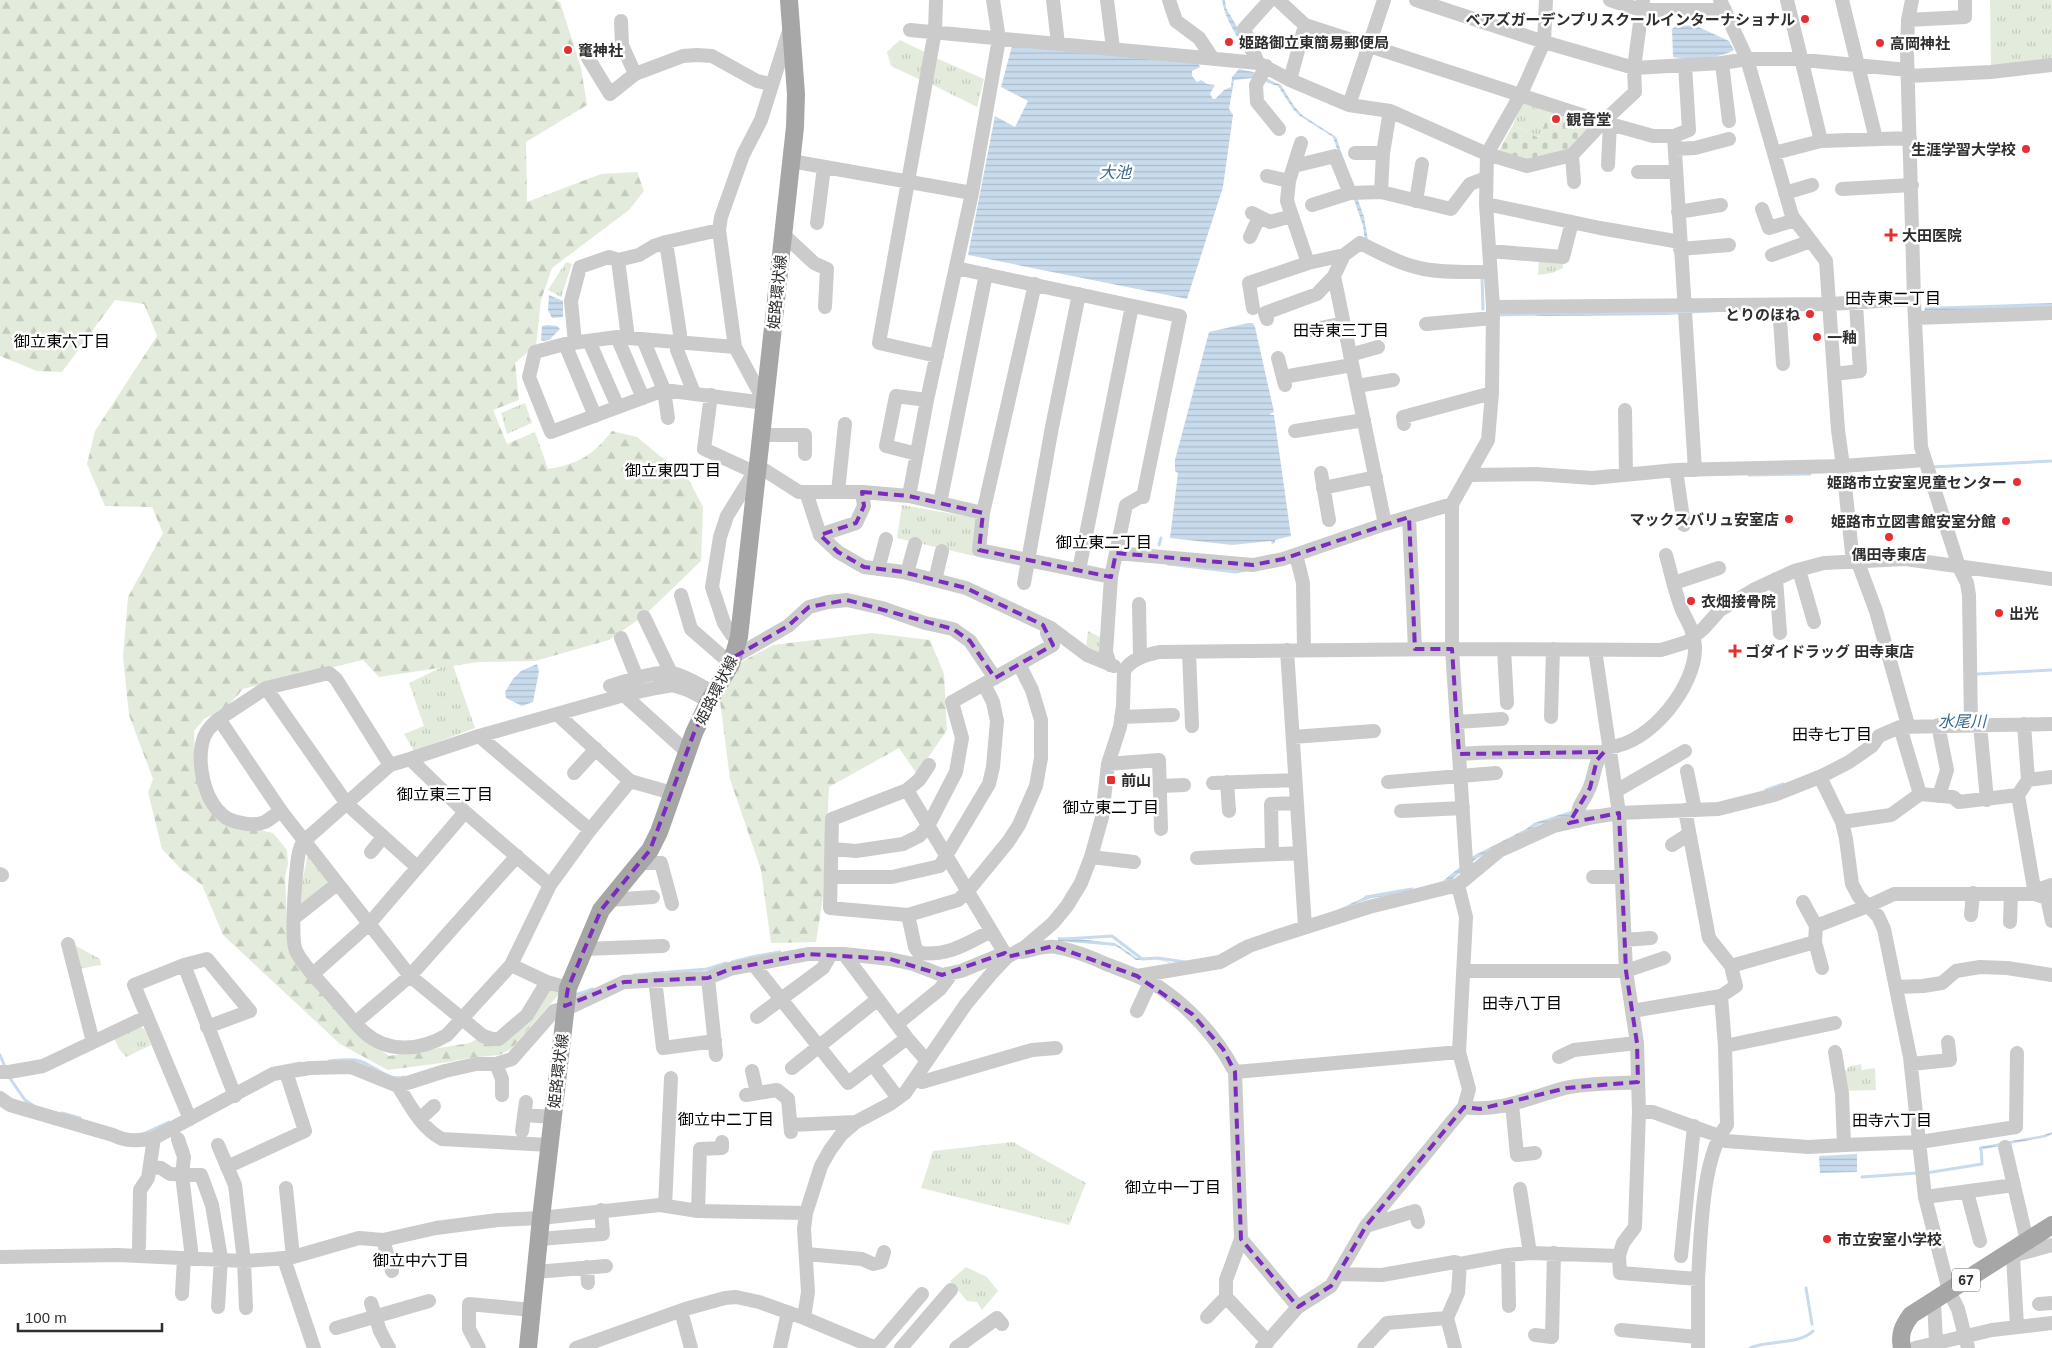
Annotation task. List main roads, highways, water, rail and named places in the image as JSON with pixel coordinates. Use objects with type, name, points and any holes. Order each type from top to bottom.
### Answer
[{"type":"main road","name":"姫路環状線","points":[[528,1348],[549,1145],[567,997],[600,910],[641,863],[659,832],[687,752],[712,697],[732,661],[739,637],[795,127],[796,94],[789,0]]},
{"type":"main road","name":"67","points":[[1902,1348],[1901,1330],[1911,1315],[2007,1257],[2052,1225]]},
{"type":"water","points":[[1222,0],[1225,0],[1226,8],[1243,37],[1250,57],[1247,56],[1229,21]]},
{"type":"water","points":[[1694,25],[1729,41],[1734,50],[1729,53],[1704,58],[1687,59],[1673,57],[1672,29],[1676,26]]},
{"type":"water","name":"大池","points":[[1012,46],[1198,63],[1200,67],[1192,71],[1192,76],[1197,82],[1201,80],[1207,84],[1215,85],[1210,94],[1213,99],[1231,87],[1232,77],[1239,69],[1253,72],[1281,85],[1302,115],[1336,137],[1364,217],[1368,240],[1427,267],[1365,241],[1363,226],[1333,137],[1300,116],[1293,109],[1278,86],[1253,78],[1234,80],[1229,109],[1233,115],[1223,187],[1187,299],[968,255],[995,116],[1015,127],[1028,101],[1001,87]]},
{"type":"water","points":[[549,295],[563,301],[563,317],[552,318],[548,310]]},
{"type":"water","points":[[2052,303],[2052,308],[1924,312],[1925,307]]},
{"type":"water","points":[[1718,312],[1667,315],[1536,316],[1536,313]]},
{"type":"water","points":[[1253,323],[1255,327],[1274,412],[1270,414],[1274,415],[1291,536],[1275,540],[1275,543],[1272,544],[1271,541],[1232,545],[1170,538],[1178,473],[1175,471],[1175,460],[1209,332]]},
{"type":"water","points":[[542,326],[557,326],[560,329],[549,340],[543,341],[541,340]]},
{"type":"water","points":[[537,664],[539,671],[533,702],[522,706],[506,698],[505,692],[513,679],[521,671]]},
{"type":"water","name":"水尾川","points":[[1910,720],[2024,721],[2024,723],[1904,723],[1881,731],[1864,748],[1841,762],[1747,801],[1717,807],[1600,811],[1540,824],[1476,859],[1448,883],[1421,891],[1372,898],[1319,921],[1239,947],[1222,957],[1202,964],[1179,966],[1157,959],[1136,960],[1116,946],[1058,941],[1058,937],[1115,943],[1137,958],[1155,958],[1179,965],[1202,962],[1218,956],[1239,943],[1318,919],[1367,896],[1415,889],[1443,881],[1473,856],[1534,823],[1580,810],[1591,790],[1599,761],[1604,754],[1606,755],[1600,763],[1594,787],[1583,810],[1717,805],[1746,799],[1840,761],[1863,746],[1873,734],[1895,723]]},
{"type":"water","points":[[2052,1132],[2052,1134],[2046,1137],[1979,1150],[1979,1147]]},
{"type":"water","points":[[1857,1154],[1857,1172],[1820,1173],[1819,1156]]},
{"type":"waterway","points":[[1482,277],[1483,309]]},
{"type":"waterway","points":[[1498,315],[1540,314]]},
{"type":"waterway","points":[[1931,467],[2052,461]]},
{"type":"waterway","points":[[1749,475],[1810,474]]},
{"type":"waterway","points":[[1159,545],[1161,538]]},
{"type":"waterway","points":[[1168,564],[1236,572],[1246,570]]},
{"type":"waterway","points":[[1977,674],[2052,670]]},
{"type":"waterway","points":[[1766,790],[1783,784]]},
{"type":"waterway","points":[[1366,897],[1412,889]]},
{"type":"waterway","points":[[1065,939],[1112,936],[1142,959],[1158,958],[1185,962]]},
{"type":"waterway","points":[[732,962],[780,952]]},
{"type":"waterway","points":[[634,975],[707,969],[726,963]]},
{"type":"waterway","points":[[572,996],[593,989]]},
{"type":"waterway","points":[[0,1055],[6,1069]]},
{"type":"waterway","points":[[329,1061],[356,1060],[386,1075],[398,1078],[404,1077]]},
{"type":"waterway","points":[[275,1068],[300,1063]]},
{"type":"waterway","points":[[9,1077],[25,1100],[34,1106]]},
{"type":"waterway","points":[[62,1113],[80,1118]]},
{"type":"waterway","points":[[143,1134],[169,1122]]},
{"type":"waterway","points":[[1926,1173],[1982,1164],[1981,1148]]},
{"type":"waterway","points":[[1862,1177],[1918,1173]]},
{"type":"waterway","points":[[1806,1288],[1812,1324]]},
{"type":"waterway","points":[[1750,1348],[1800,1338],[1813,1331]]},
{"type":"place","name":"ベアズガーデンプリスクールインターナショナル","points":[[1805,19]]},
{"type":"place","name":"姫路御立東簡易郵便局","points":[[1229,42]]},
{"type":"place","name":"高岡神社","points":[[1880,43]]},
{"type":"place","name":"竃神社","points":[[568,50]]},
{"type":"place","name":"観音堂","points":[[1556,119]]},
{"type":"place","name":"生涯学習大学校","points":[[2026,149]]},
{"type":"place","name":"大田医院","points":[[1891,235]]},
{"type":"place","name":"とりのほね","points":[[1810,314]]},
{"type":"place","name":"一釉","points":[[1817,337]]},
{"type":"place","name":"姫路市立安室児童センター","points":[[2017,482]]},
{"type":"place","name":"マックスバリュ安室店","points":[[1789,519]]},
{"type":"place","name":"姫路市立図書館安室分館","points":[[2006,521]]},
{"type":"place","name":"偶田寺東店","points":[[1889,537]]},
{"type":"place","name":"衣畑接骨院","points":[[1691,601]]},
{"type":"place","name":"出光","points":[[1999,613]]},
{"type":"place","name":"ゴダイドラッグ 田寺東店","points":[[1735,651]]},
{"type":"place","name":"前山","points":[[1111,780]]},
{"type":"place","name":"市立安室小学校","points":[[1827,1239]]},
{"type":"district","name":"田寺東二丁目","points":[[1893,298]]},
{"type":"district","name":"田寺東三丁目","points":[[1341,330]]},
{"type":"district","name":"御立東六丁目","points":[[62,341]]},
{"type":"district","name":"御立東四丁目","points":[[673,470]]},
{"type":"district","name":"御立東二丁目","points":[[1104,542]]},
{"type":"district","name":"田寺七丁目","points":[[1832,734]]},
{"type":"district","name":"御立東三丁目","points":[[445,794]]},
{"type":"district","name":"御立東二丁目","points":[[1111,807]]},
{"type":"district","name":"田寺八丁目","points":[[1522,1003]]},
{"type":"district","name":"御立中二丁目","points":[[726,1119]]},
{"type":"district","name":"田寺六丁目","points":[[1892,1120]]},
{"type":"district","name":"御立中一丁目","points":[[1173,1187]]},
{"type":"district","name":"御立中六丁目","points":[[421,1260]]}]
